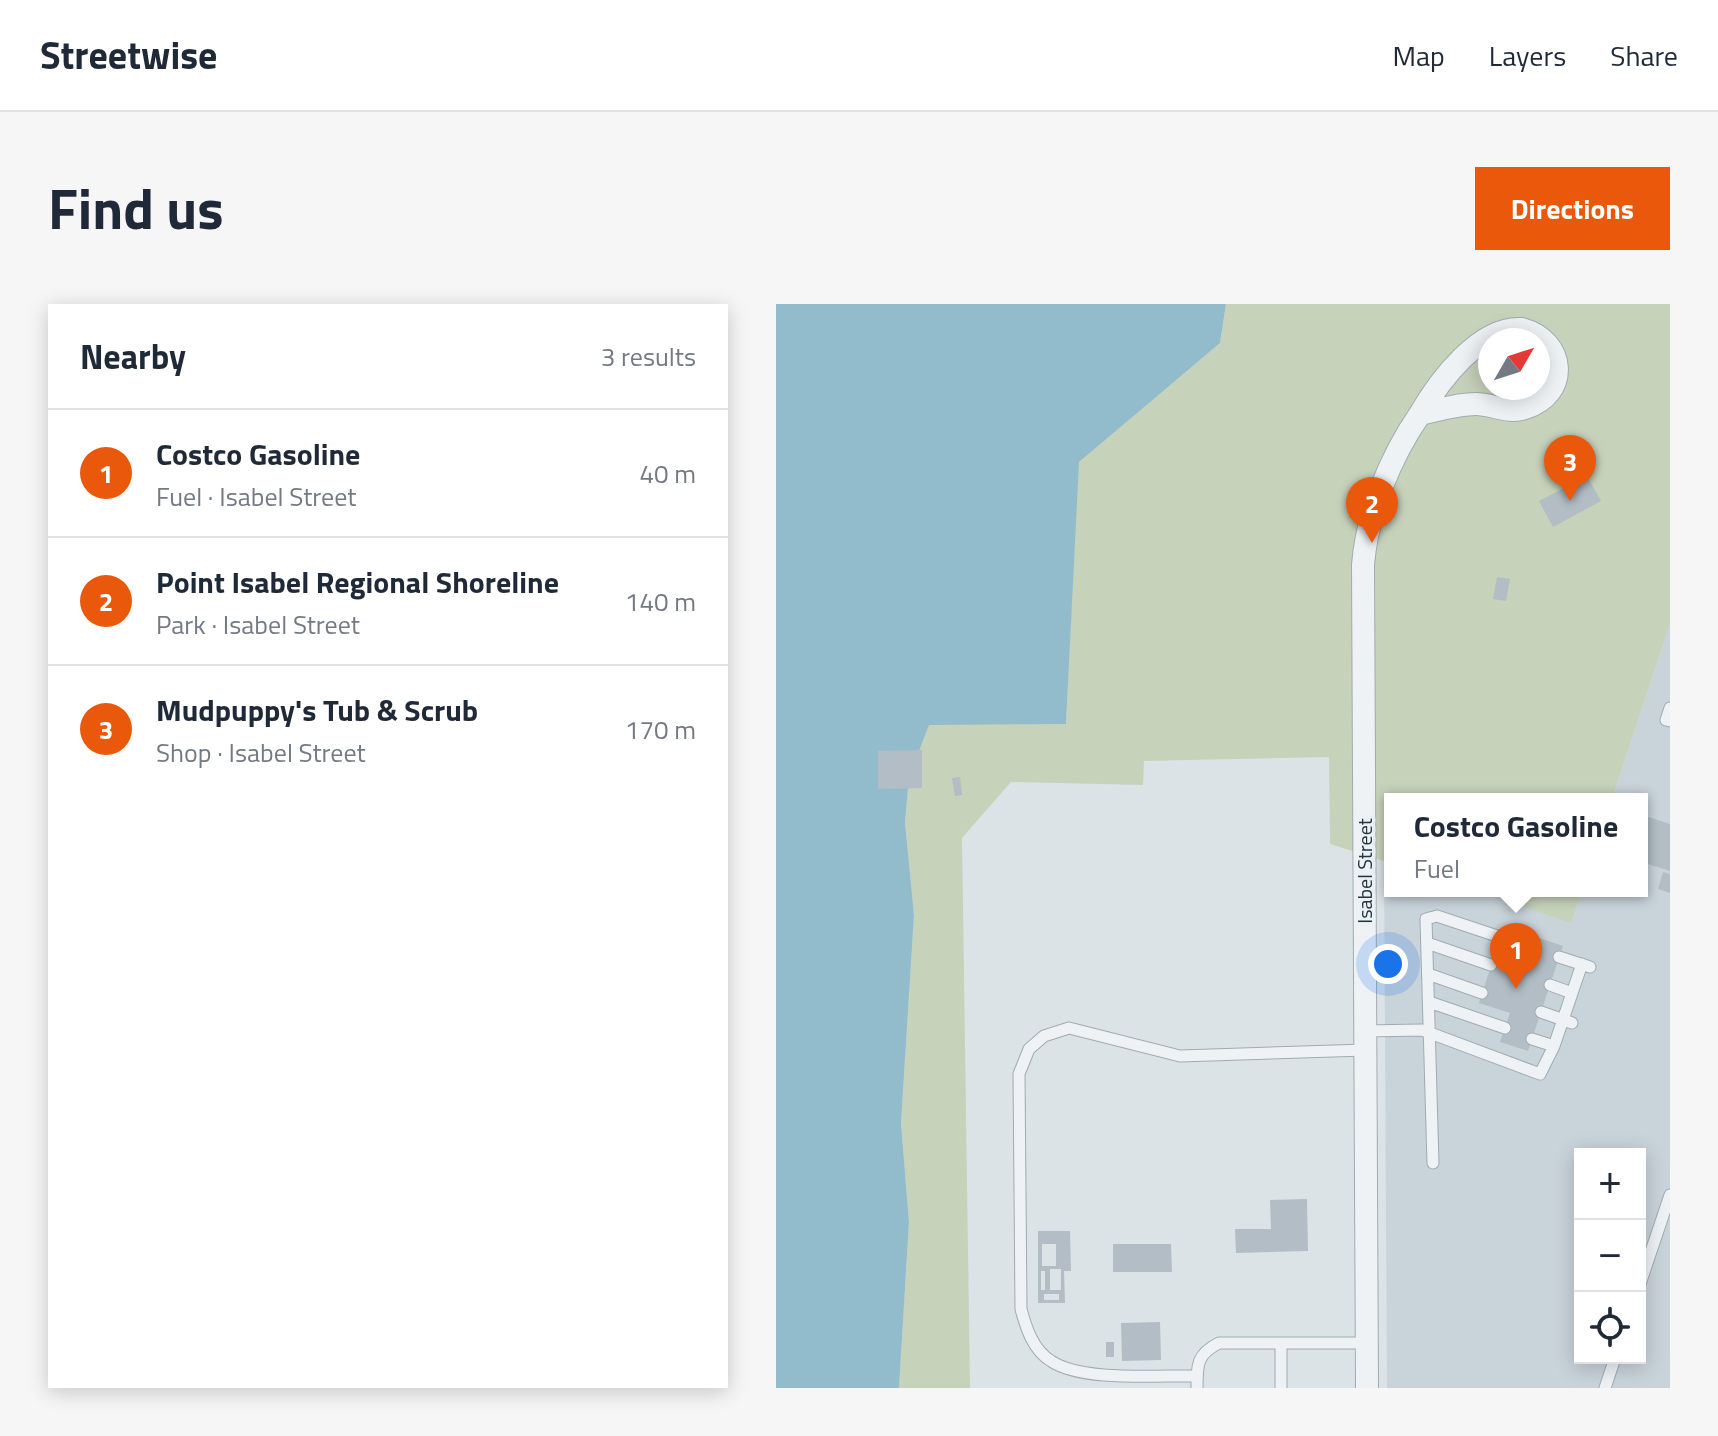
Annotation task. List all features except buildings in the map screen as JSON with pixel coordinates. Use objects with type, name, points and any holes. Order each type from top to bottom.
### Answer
[{"type":"street","name":"Isabel Street","points":[[1367,1388],[1364,555],[1389,473],[1420,414],[1457,365],[1498,333],[1515,328],[1534,333],[1551,348],[1558,361],[1555,385],[1545,397],[1525,408],[1470,404],[1420,414]]},
{"type":"lane","points":[[1670,708],[1666,720],[1670,721]]},
{"type":"lane","points":[[1433,1163],[1426,920],[1432,915],[1500,937]]},
{"type":"lane","points":[[1427,943],[1491,965]]},
{"type":"lane","points":[[1367,1343],[1219,1343],[1204,1351],[1197,1362],[1197,1382],[1075,1372],[1049,1361],[1028,1335],[1021,1309],[1019,1074],[1029,1049],[1044,1036],[1069,1028],[1180,1056],[1365,1041],[1411,1029],[1430,1033],[1540,1074],[1568,1021],[1572,993],[1586,966],[1559,957]]},
{"type":"lane","points":[[1428,974],[1482,993]]},
{"type":"lane","points":[[1550,985],[1572,993]]},
{"type":"lane","points":[[1429,1002],[1505,1028]]},
{"type":"lane","points":[[1541,1012],[1568,1021]]},
{"type":"lane","points":[[1532,1039],[1554,1046]]},
{"type":"lane","points":[[1646,1266],[1670,1195]]},
{"type":"lane","points":[[1281,1343],[1281,1388]]},
{"type":"lane","points":[[1605,1388],[1613,1364]]},
{"type":"shaded area","points":[[1670,624],[1670,1388],[1387,1388],[1384,897],[1497,897],[1571,922],[1580,897],[1648,897],[1648,793],[1614,793]]},
{"type":"green space","points":[[1226,304],[1670,304],[1670,624],[1614,793],[1384,793],[1384,861],[1330,844],[1329,757],[1144,761],[1143,785],[1011,782],[962,838],[970,1388],[899,1388],[909,1222],[901,1123],[914,915],[905,822],[909,777],[929,724],[1066,724],[1078,462],[1220,343]]},
{"type":"green space","points":[[1496,897],[1580,897],[1571,923]]},
{"type":"water","points":[[776,304],[1226,304],[1220,343],[1079,462],[1066,724],[929,725],[909,777],[905,822],[914,915],[901,1123],[909,1222],[899,1388],[776,1388]]},
{"type":"place","name":"Mudpuppy's Tub & Scrub","points":[[1570,501]]},
{"type":"place","name":"Point Isabel Regional Shoreline","points":[[1372,543]]},
{"type":"place","name":"Costco Gasoline","points":[[1516,989]]}]
